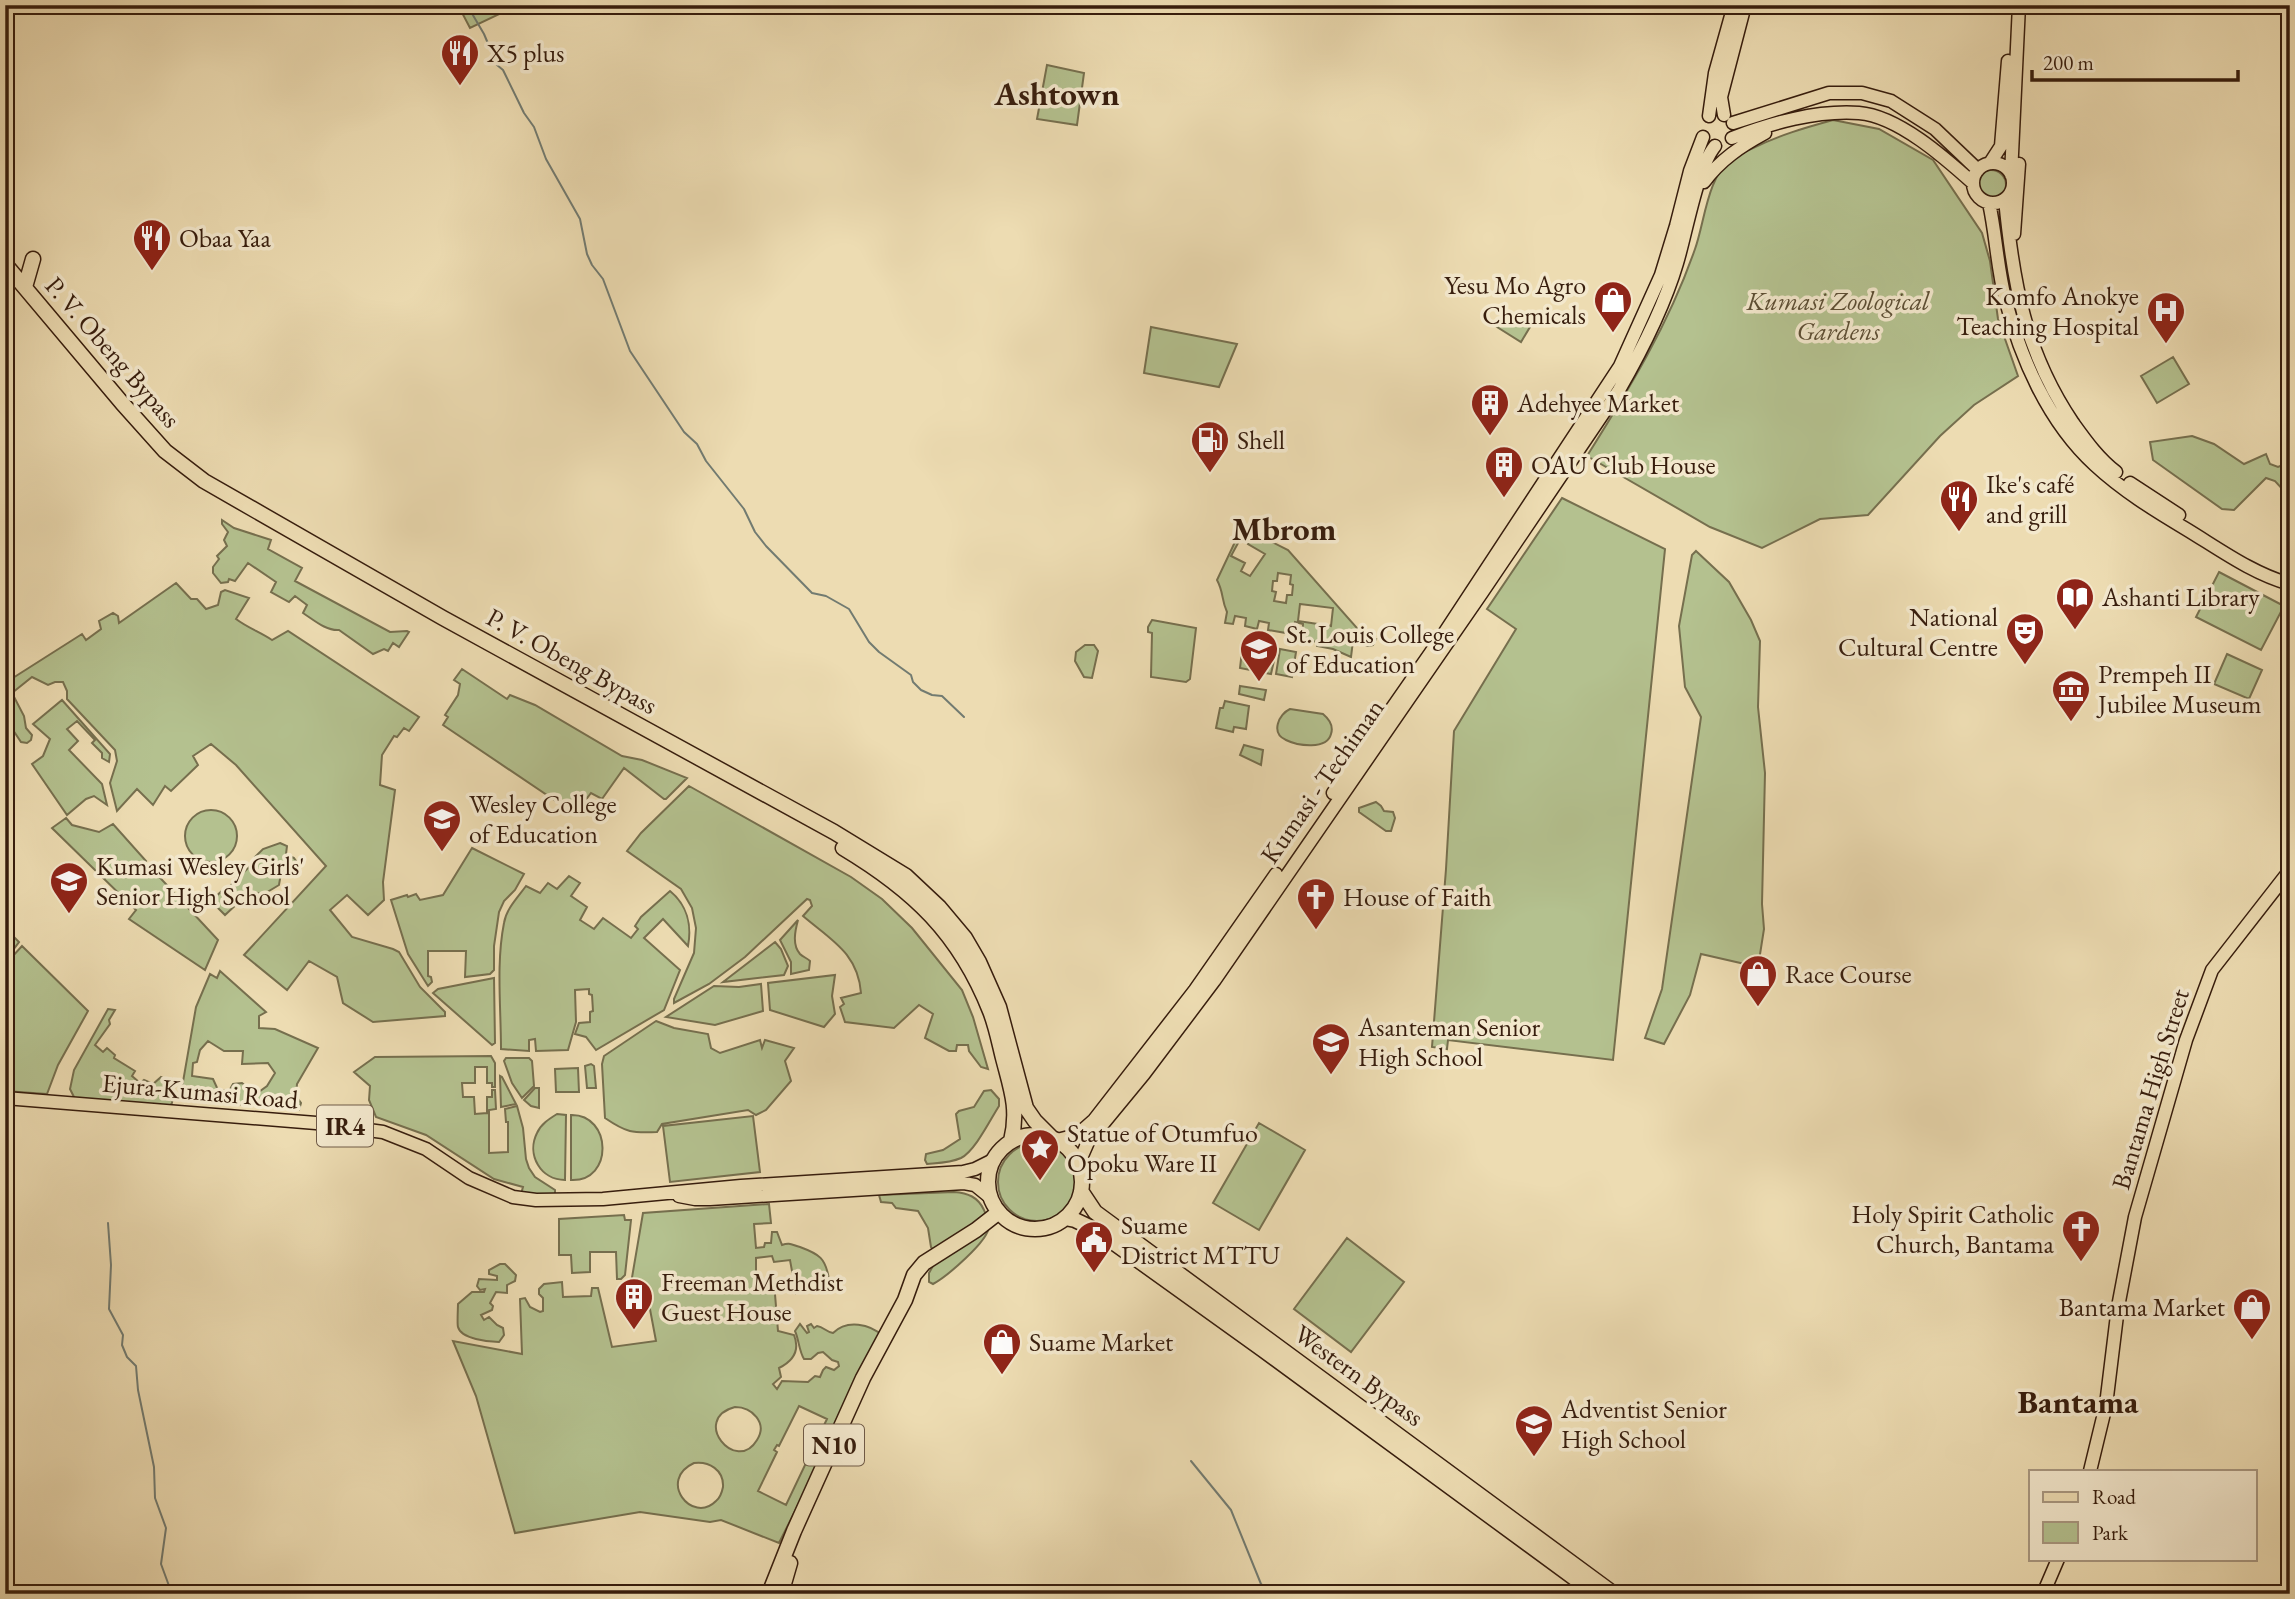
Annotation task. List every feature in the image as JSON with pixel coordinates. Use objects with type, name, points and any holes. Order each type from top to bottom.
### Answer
[{"type":"highway","points":[[25,287],[33,259]]},
{"type":"highway","name":"P. V. Obeng Bypass","points":[[5,264],[122,403],[180,464],[256,512],[853,854],[899,884],[932,915],[958,947],[991,1013],[1013,1097],[1016,1122],[1011,1141]]},
{"type":"highway","name":"P. V. Obeng Bypass","points":[[5,278],[127,421],[176,471],[247,517],[340,570],[881,859],[925,892],[964,938],[979,962],[999,1007],[1026,1108],[1035,1121],[1055,1139]]},
{"type":"highway","points":[[1038,1135],[1055,1139],[1072,1152],[1080,1169],[1081,1191],[1076,1205],[1065,1218],[1045,1228],[1033,1229],[1013,1223],[999,1212],[991,1198],[988,1185],[993,1160],[1011,1141],[1024,1136],[1038,1135]]},
{"type":"highway","name":"Western Bypass","points":[[1081,1191],[1095,1212],[1596,1594]]},
{"type":"highway","name":"N10","points":[[769,1594],[794,1531],[863,1378],[905,1300],[914,1275],[924,1263],[999,1212]]},
{"type":"highway","name":"Western Bypass","points":[[1065,1218],[1096,1230],[1265,1344],[1614,1594]]},
{"type":"highway","name":"N10","points":[[781,1594],[802,1530],[876,1370],[898,1329],[906,1309],[905,1300]]},
{"type":"main road","points":[[1734,5],[1715,73],[1709,116],[1702,126],[1703,137],[1708,143],[1723,146],[1732,138],[1817,115],[1861,113],[1891,123],[1975,176]]},
{"type":"main road","points":[[1732,138],[1734,130],[1721,97],[1745,5]]},
{"type":"main road","points":[[1975,176],[1990,163],[2001,146],[2012,5]]},
{"type":"main road","points":[[1709,116],[1716,113],[1728,119],[1829,93],[1862,93],[1891,101],[1936,129],[1975,176],[1977,195],[1989,203],[1997,203],[2005,199],[2013,188],[2011,175],[2019,5]]},
{"type":"main road","points":[[2011,262],[2019,177],[2020,122],[2015,103]]},
{"type":"main road","points":[[1696,194],[1725,158],[1784,122]]},
{"type":"main road","name":"Kumasi - Techiman","points":[[1080,1169],[1081,1158],[1088,1142],[1214,981],[1481,594],[1598,412],[1661,275],[1690,171],[1703,137]]},
{"type":"main road","name":"Kumasi - Techiman","points":[[1055,1139],[1077,1135],[1094,1120],[1195,990],[1635,362],[1677,265],[1696,194],[1710,153],[1716,146]]},
{"type":"main road","points":[[1990,163],[2002,165],[2011,175]]},
{"type":"main road","points":[[2005,199],[2011,262],[2028,333],[2047,378],[2088,444],[2107,465],[2136,487],[2247,556],[2290,576]]},
{"type":"main road","points":[[1989,203],[2005,296],[2017,338],[2036,383],[2081,452],[2109,478],[2143,503],[2241,562],[2290,584]]},
{"type":"main road","name":"Bantama High Street","points":[[2090,1470],[2106,1405],[2118,1307],[2135,1217],[2179,1062],[2212,970],[2290,870]]},
{"type":"main road","name":"Ejura-Kumasi Road","points":[[5,1098],[316,1123],[383,1132],[426,1149],[469,1178],[513,1197],[575,1201],[668,1194]]},
{"type":"main road","name":"IR4","points":[[668,1194],[741,1186],[963,1172],[993,1160]]},
{"type":"main road","name":"IR4","points":[[668,1194],[710,1199],[964,1183],[975,1185],[991,1198]]},
{"type":"main road","points":[[2043,1594],[2058,1560]]},
{"type":"green space","points":[[458,5],[518,5],[470,28]]},
{"type":"green space","points":[[1047,65],[1084,73],[1077,125],[1037,119]]},
{"type":"green space","name":"Kumasi Zoological Gardens","points":[[1833,120],[1879,129],[1933,160],[1982,233],[1990,261],[1998,319],[2018,376],[1974,405],[1940,436],[1868,515],[1820,519],[1762,548],[1710,527],[1587,456],[1633,381],[1673,304],[1695,249],[1712,187],[1724,165],[1735,156],[1773,139]]},
{"type":"green space","points":[[1991,170],[2002,174],[2006,185],[2002,196],[1991,200],[1980,196],[1976,185],[1980,174]]},
{"type":"green space","points":[[1520,314],[1533,322],[1521,342],[1497,327],[1504,316],[1513,322]]},
{"type":"green space","points":[[1151,327],[1237,344],[1219,387],[1144,373]]},
{"type":"green space","points":[[2173,357],[2189,384],[2157,403],[2141,376]]},
{"type":"green space","points":[[2192,436],[2214,444],[2244,464],[2266,454],[2270,464],[2278,467],[2290,462],[2290,489],[2286,493],[2275,481],[2266,478],[2234,510],[2222,509],[2153,460],[2150,442]]},
{"type":"green space","points":[[1562,498],[1665,549],[1613,1060],[1448,1040],[1447,1049],[1432,1047],[1454,731],[1516,629],[1487,609]]},
{"type":"green space","points":[[222,520],[234,528],[271,540],[268,549],[302,568],[295,581],[390,632],[409,632],[399,647],[393,643],[388,651],[384,649],[373,654],[339,630],[325,627],[303,613],[307,605],[295,596],[289,602],[271,592],[276,582],[248,563],[235,581],[229,579],[228,582],[221,583],[213,573],[213,567],[219,559],[217,556],[227,546],[224,540],[228,532]]},
{"type":"green space","points":[[1242,527],[1288,550],[1363,635],[1376,639],[1373,645],[1368,646],[1353,641],[1351,657],[1317,646],[1317,642],[1302,639],[1303,624],[1295,622],[1294,626],[1288,625],[1286,633],[1268,630],[1269,623],[1259,621],[1257,629],[1245,626],[1246,618],[1235,616],[1233,624],[1225,623],[1227,612],[1217,580]],"holes":[[[1244,532],[1252,536],[1248,544],[1265,554],[1250,576],[1241,571],[1245,563],[1231,556]],[[1278,573],[1291,575],[1292,595],[1287,595],[1286,603],[1274,601],[1276,592],[1272,591],[1273,581],[1277,581]],[[1300,604],[1333,608],[1331,626],[1298,621]]]},
{"type":"green space","points":[[1696,551],[1729,582],[1760,641],[1758,707],[1765,773],[1762,904],[1764,929],[1758,967],[1701,954],[1690,995],[1664,1044],[1645,1038],[1662,989],[1701,717],[1685,687],[1679,626],[1692,555]]},
{"type":"green space","points":[[2219,572],[2284,606],[2261,650],[2196,617]]},
{"type":"green space","points":[[176,583],[191,599],[197,599],[206,609],[218,605],[221,592],[225,590],[249,598],[236,619],[240,622],[272,640],[288,631],[419,717],[409,731],[404,728],[397,737],[394,736],[382,755],[380,785],[395,790],[383,882],[384,900],[368,915],[347,895],[330,910],[352,937],[399,952],[420,987],[445,1012],[445,1016],[373,1022],[343,1003],[337,977],[309,961],[287,990],[244,955],[326,866],[236,765],[211,744],[193,756],[198,765],[171,791],[165,786],[153,805],[137,789],[117,811],[110,783],[117,761],[115,750],[67,699],[63,682],[48,685],[32,677],[12,693],[24,716],[26,728],[32,735],[27,743],[21,742],[5,718],[5,683],[82,634],[86,640],[101,629],[99,621],[113,613],[118,616],[119,623]]},
{"type":"green space","points":[[1152,620],[1196,628],[1190,679],[1186,682],[1151,677],[1152,633],[1148,632],[1148,627]]},
{"type":"green space","points":[[1085,645],[1094,645],[1098,651],[1092,678],[1084,677],[1075,661],[1076,652]]},
{"type":"green space","points":[[1280,649],[1296,652],[1292,677],[1276,674]]},
{"type":"green space","points":[[1242,651],[1275,656],[1271,674],[1240,668]]},
{"type":"green space","points":[[2227,654],[2262,670],[2249,699],[2214,684]]},
{"type":"green space","points":[[462,669],[507,699],[510,695],[535,705],[622,756],[642,760],[687,778],[664,799],[624,768],[602,799],[591,793],[575,814],[443,725],[448,717],[445,715],[458,695],[460,684],[454,680]]},
{"type":"green space","points":[[1240,686],[1266,690],[1264,700],[1239,694]]},
{"type":"green space","points":[[62,700],[110,754],[109,762],[102,758],[102,753],[92,743],[95,740],[77,721],[67,729],[78,741],[69,750],[102,784],[107,805],[94,796],[86,799],[67,815],[32,764],[43,756],[50,739],[33,724]]},
{"type":"green space","points":[[1225,701],[1249,706],[1246,729],[1234,727],[1233,732],[1216,728],[1220,708],[1223,708]]},
{"type":"green space","points":[[1290,709],[1323,714],[1331,725],[1332,731],[1328,739],[1318,745],[1304,745],[1281,737],[1278,724],[1282,715]]},
{"type":"green space","points":[[1244,745],[1263,750],[1261,765],[1240,755]]},
{"type":"green space","points":[[689,786],[851,877],[882,899],[912,928],[962,990],[988,1069],[981,1067],[969,1051],[968,1045],[957,1045],[956,1051],[949,1051],[925,1038],[933,1014],[919,1005],[894,1028],[845,1022],[840,1007],[844,1004],[841,998],[861,993],[859,979],[855,967],[841,948],[803,916],[812,906],[807,899],[745,957],[709,984],[674,1003],[694,953],[696,928],[692,908],[681,889],[627,851],[641,833]]},
{"type":"green space","points":[[1376,802],[1384,811],[1393,812],[1395,818],[1391,831],[1386,831],[1359,812],[1359,808]]},
{"type":"green space","points":[[211,810],[230,817],[237,836],[230,855],[211,862],[192,855],[185,836],[192,817]]},
{"type":"green space","points":[[66,818],[72,825],[99,832],[113,824],[146,861],[142,865],[147,870],[151,868],[218,940],[205,970],[129,919],[136,910],[52,828]]},
{"type":"green space","points":[[280,843],[287,846],[286,854],[294,858],[300,867],[294,874],[288,875],[287,870],[281,873],[279,885],[264,894],[256,893],[247,900],[228,888],[250,866],[255,867],[255,857],[263,849]]},
{"type":"green space","points":[[472,848],[524,874],[499,912],[494,970],[490,974],[465,977],[466,951],[428,951],[428,976],[432,982],[428,986],[408,954],[391,900],[416,894],[420,900],[443,895]]},
{"type":"green space","points":[[569,876],[580,883],[571,896],[587,907],[580,920],[594,929],[603,918],[631,938],[638,929],[635,926],[641,917],[670,891],[681,903],[687,916],[688,946],[663,919],[644,938],[680,970],[664,1010],[596,1050],[586,1037],[575,1034],[579,1023],[590,1022],[590,1012],[593,1011],[589,989],[575,990],[576,1022],[568,1050],[536,1051],[535,1039],[529,1040],[529,1051],[501,1049],[500,970],[505,918],[526,886],[540,893],[548,883],[557,889]]},
{"type":"green space","points":[[225,888],[239,902],[225,915],[211,901]]},
{"type":"green space","points":[[798,920],[795,942],[800,954],[810,961],[809,970],[791,974],[791,962],[780,940]]},
{"type":"green space","points":[[5,928],[19,942],[10,954],[5,952]]},
{"type":"green space","points":[[775,942],[788,966],[784,975],[723,982]]},
{"type":"green space","points":[[22,946],[88,1011],[58,1065],[47,1094],[5,1091],[5,993],[10,957]]},
{"type":"green space","points":[[220,971],[266,1012],[259,1016],[259,1028],[275,1029],[318,1048],[297,1084],[296,1096],[301,1103],[299,1110],[180,1099],[196,1007],[210,974],[217,978]],"holes":[[[208,1041],[224,1051],[243,1051],[242,1064],[268,1063],[275,1073],[267,1086],[256,1094],[242,1083],[233,1084],[229,1091],[218,1090],[213,1079],[192,1076],[193,1063],[197,1062],[200,1050]]]},
{"type":"green space","points":[[835,975],[832,996],[835,1014],[824,1027],[770,1010],[768,983]]},
{"type":"green space","points":[[494,978],[495,1043],[492,1045],[433,993],[438,989]]},
{"type":"green space","points":[[761,984],[763,1011],[715,1025],[666,1017],[714,986]]},
{"type":"green space","points":[[108,1009],[115,1010],[109,1020],[110,1024],[95,1045],[103,1052],[107,1048],[115,1055],[114,1058],[135,1071],[132,1076],[140,1083],[144,1080],[153,1084],[161,1077],[165,1079],[163,1090],[173,1092],[169,1107],[75,1099],[70,1089],[74,1070]]},
{"type":"green space","points":[[656,1021],[674,1028],[708,1034],[711,1048],[720,1053],[760,1040],[762,1048],[765,1040],[794,1048],[785,1061],[791,1081],[766,1110],[756,1115],[748,1110],[662,1124],[657,1132],[635,1132],[619,1127],[605,1118],[602,1064],[604,1056]]},
{"type":"green space","points":[[491,1056],[495,1063],[495,1087],[492,1087],[492,1083],[487,1083],[487,1067],[475,1067],[475,1083],[462,1083],[463,1097],[474,1097],[475,1114],[487,1113],[487,1097],[492,1097],[492,1090],[495,1090],[496,1109],[489,1110],[489,1153],[508,1152],[505,1109],[517,1106],[529,1168],[535,1177],[555,1190],[555,1198],[521,1194],[523,1187],[494,1179],[426,1135],[376,1117],[369,1100],[370,1086],[354,1072],[375,1057]]},
{"type":"green space","points":[[506,1058],[529,1058],[532,1061],[534,1086],[522,1098],[512,1083],[504,1061]]},
{"type":"green space","points":[[585,1066],[594,1066],[596,1088],[587,1088]]},
{"type":"green space","points":[[578,1068],[579,1092],[556,1092],[555,1069]]},
{"type":"green space","points":[[500,1076],[502,1077],[516,1104],[501,1107]]},
{"type":"green space","points":[[535,1088],[539,1088],[539,1108],[524,1100]]},
{"type":"green space","points":[[991,1090],[999,1099],[999,1106],[972,1149],[957,1160],[927,1164],[926,1154],[943,1150],[960,1139],[956,1114],[974,1107],[984,1091]]},
{"type":"green space","points":[[557,1114],[566,1115],[565,1180],[556,1179],[543,1171],[533,1150],[539,1130]]},
{"type":"green space","points":[[571,1115],[585,1118],[594,1125],[602,1148],[601,1160],[595,1171],[585,1178],[571,1180]]},
{"type":"green space","points":[[753,1116],[760,1172],[670,1182],[663,1126]]},
{"type":"green space","points":[[1259,1123],[1305,1150],[1259,1230],[1213,1203]]},
{"type":"green space","points":[[1029,1143],[1045,1143],[1059,1149],[1070,1160],[1076,1174],[1076,1190],[1070,1204],[1059,1215],[1045,1221],[1029,1221],[1015,1215],[1004,1204],[998,1190],[998,1174],[1004,1160],[1015,1149]]},
{"type":"green space","points":[[954,1192],[976,1199],[984,1210],[989,1226],[975,1249],[933,1284],[929,1282],[929,1273],[938,1257],[931,1247],[928,1228],[918,1211],[896,1208],[892,1203],[881,1202],[879,1195]]},
{"type":"green space","points":[[769,1204],[771,1223],[754,1224],[756,1248],[771,1243],[772,1232],[777,1232],[782,1245],[791,1244],[807,1250],[824,1262],[829,1280],[805,1286],[796,1293],[790,1260],[774,1262],[772,1256],[756,1258],[756,1282],[774,1282],[778,1331],[794,1335],[796,1340],[794,1354],[779,1368],[781,1377],[773,1384],[777,1389],[782,1381],[808,1382],[815,1376],[820,1377],[826,1367],[834,1370],[839,1366],[838,1362],[823,1352],[811,1359],[804,1359],[795,1331],[800,1324],[807,1333],[807,1326],[811,1324],[814,1328],[817,1326],[833,1333],[845,1326],[858,1325],[872,1328],[883,1336],[779,1543],[721,1520],[710,1522],[640,1512],[515,1533],[476,1396],[453,1341],[522,1354],[520,1299],[525,1298],[530,1307],[543,1311],[543,1298],[539,1289],[544,1284],[562,1282],[563,1297],[591,1296],[592,1288],[598,1288],[612,1347],[656,1341],[649,1304],[633,1307],[628,1301],[643,1213]],"holes":[[[799,1406],[827,1419],[786,1505],[758,1491],[777,1452],[774,1450],[779,1446]],[[735,1407],[752,1413],[761,1428],[757,1440],[748,1449],[738,1451],[721,1441],[716,1422],[722,1413]],[[694,1463],[710,1465],[718,1471],[723,1481],[719,1498],[707,1507],[697,1508],[689,1504],[678,1489],[678,1479],[683,1470]]]},
{"type":"green space","points":[[624,1215],[625,1220],[631,1220],[625,1275],[617,1279],[616,1252],[590,1252],[590,1272],[572,1273],[571,1255],[559,1255],[559,1219]]},
{"type":"green space","points":[[1347,1238],[1404,1282],[1351,1352],[1294,1309]]},
{"type":"green space","points":[[505,1264],[516,1275],[515,1281],[507,1285],[507,1293],[496,1292],[490,1303],[492,1310],[481,1315],[484,1320],[489,1317],[503,1328],[504,1335],[499,1342],[470,1337],[458,1327],[458,1304],[472,1292],[484,1292],[485,1289],[480,1290],[477,1286],[479,1279],[497,1280],[497,1276],[489,1274],[489,1270]]},
{"type":"waterway","points":[[467,5],[484,34],[497,65],[503,70],[534,127],[546,159],[580,219],[587,254],[603,279],[630,351],[684,432],[697,444],[706,461],[744,509],[755,532],[766,546],[812,593],[826,596],[849,609],[869,642],[879,652],[911,675],[913,682],[921,690],[942,696],[964,717]]},
{"type":"waterway","points":[[108,1223],[111,1265],[109,1309],[123,1335],[122,1345],[127,1357],[136,1366],[138,1390],[154,1467],[155,1498],[166,1528],[161,1564],[172,1594]]},
{"type":"waterway","points":[[1191,1461],[1231,1510],[1261,1584],[1274,1594]]},
{"type":"place","name":"X5 plus","points":[[460,87]]},
{"type":"place","name":"Obaa Yaa","points":[[152,272]]},
{"type":"place","name":"Yesu Mo Agro Chemicals","points":[[1613,334]]},
{"type":"place","name":"Komfo Anokye Teaching Hospital","points":[[2166,345]]},
{"type":"place","name":"Adehyee Market","points":[[1490,437]]},
{"type":"place","name":"Shell","points":[[1210,474]]},
{"type":"place","name":"OAU Club House","points":[[1504,499]]},
{"type":"place","name":"Ike's café and grill","points":[[1959,533]]},
{"type":"place","name":"Ashanti Library","points":[[2075,631]]},
{"type":"place","name":"National Cultural Centre","points":[[2025,666]]},
{"type":"place","name":"St. Louis College of Education","points":[[1259,683]]},
{"type":"place","name":"Prempeh II Jubilee Museum","points":[[2071,723]]},
{"type":"place","name":"Wesley College of Education","points":[[442,853]]},
{"type":"place","name":"Kumasi Wesley Girls' Senior High School","points":[[69,915]]},
{"type":"place","name":"House of Faith","points":[[1316,931]]},
{"type":"place","name":"Race Course","points":[[1758,1008]]},
{"type":"place","name":"Asanteman Senior High School","points":[[1331,1076]]},
{"type":"place","name":"Statue of Otumfuo Opoku Ware II","points":[[1040,1182]]},
{"type":"place","name":"Holy Spirit Catholic Church, Bantama","points":[[2081,1263]]},
{"type":"place","name":"Suame District MTTU","points":[[1094,1274]]},
{"type":"place","name":"Freeman Methdist Guest House","points":[[634,1331]]},
{"type":"place","name":"Bantama Market","points":[[2252,1341]]},
{"type":"place","name":"Suame Market","points":[[1002,1376]]},
{"type":"place","name":"Adventist Senior High School","points":[[1534,1458]]},
{"type":"district","name":"Ashtown","points":[[1057,93]]},
{"type":"district","name":"Mbrom","points":[[1284,528]]},
{"type":"district","name":"Bantama","points":[[2078,1401]]}]
